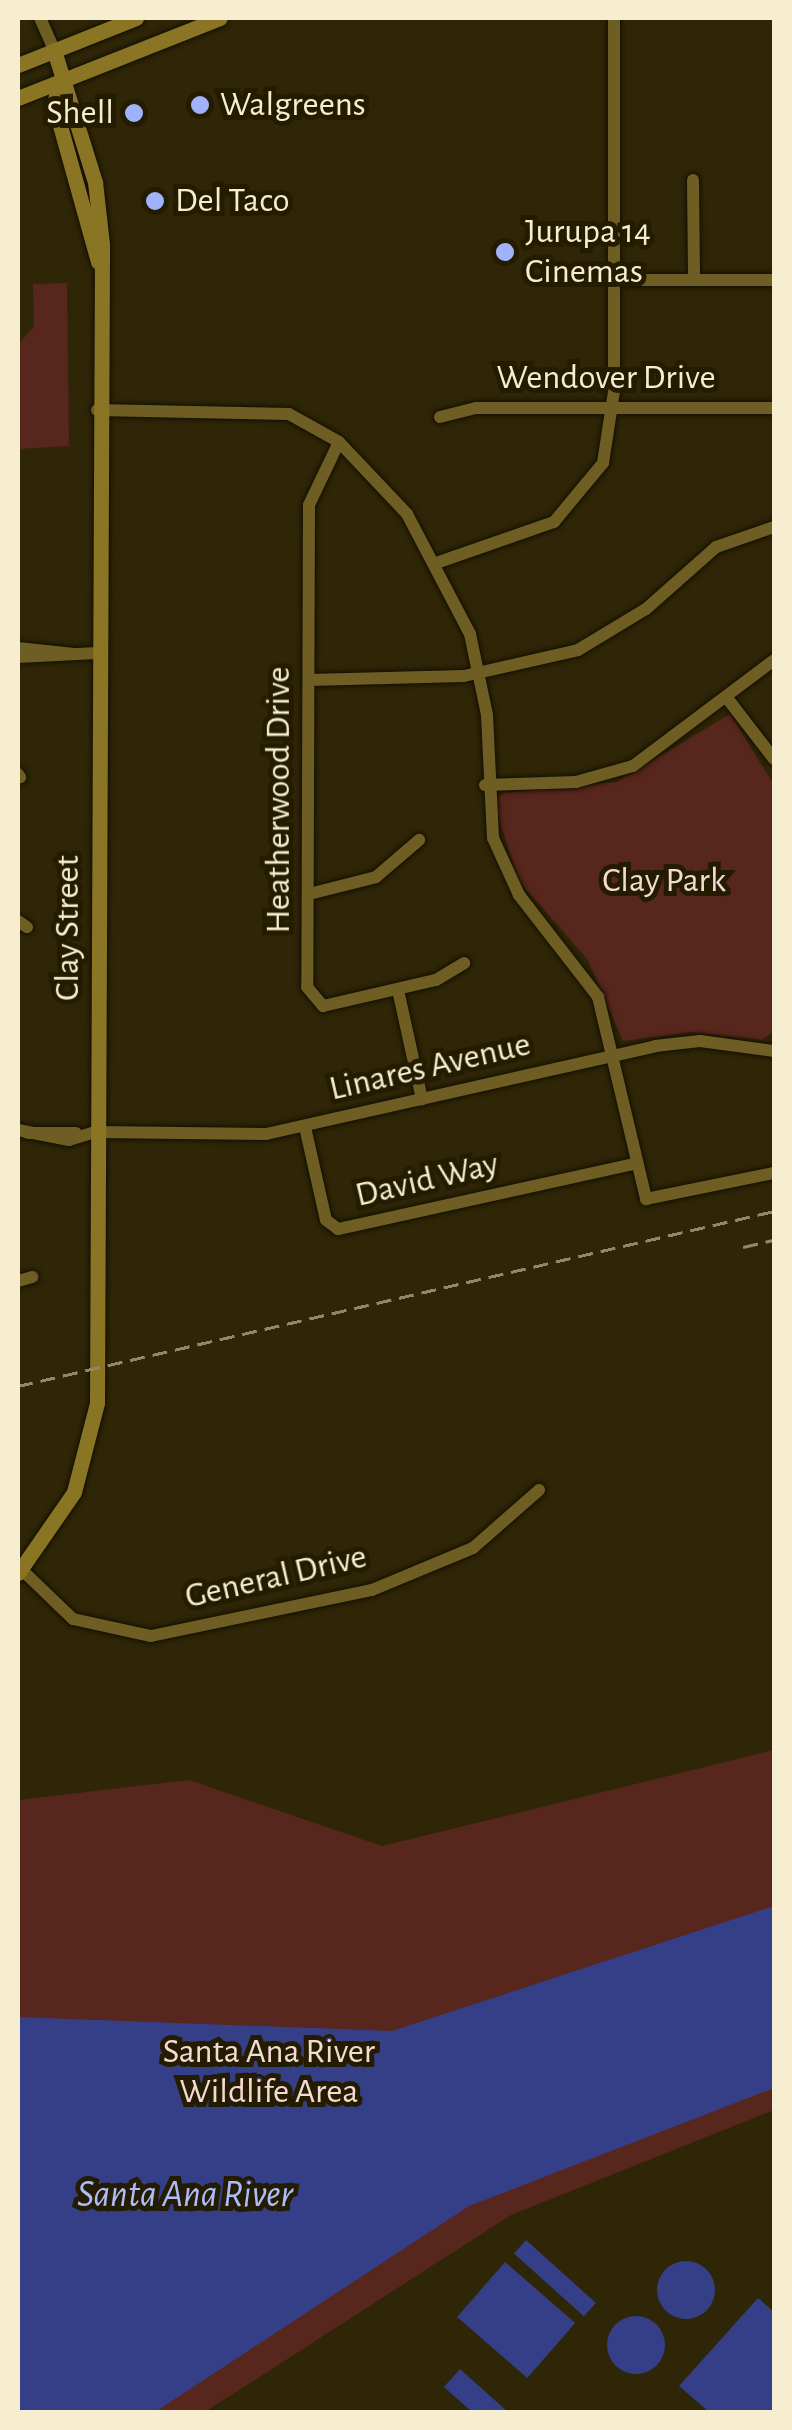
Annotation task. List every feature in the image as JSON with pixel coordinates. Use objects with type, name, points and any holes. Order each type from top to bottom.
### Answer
[{"type":"main road","points":[[18,65],[136,18]]},
{"type":"main road","points":[[18,98],[220,18]]},
{"type":"main road","name":"Clay Street","points":[[20,1571],[63,1515],[94,1427],[98,262],[95,182],[60,81],[54,50]]},
{"type":"street","name":"Clay Street","points":[[40,18],[54,50]]},
{"type":"street","points":[[439,562],[534,533],[566,514],[603,463],[614,408],[614,18]]},
{"type":"street","points":[[694,180],[694,280]]},
{"type":"street","points":[[614,280],[774,280]]},
{"type":"street","name":"Wendover Drive","points":[[440,417],[476,408],[774,408]]},
{"type":"street","points":[[96,410],[268,411],[339,442],[439,562],[478,673],[485,785],[511,882],[592,984],[646,1199],[774,1173]]},
{"type":"street","name":"Heatherwood Drive","points":[[339,442],[309,506],[311,1002],[398,990],[464,962]]},
{"type":"street","points":[[308,680],[478,673],[599,640],[716,548],[774,527]]},
{"type":"street","points":[[18,648],[74,654]]},
{"type":"street","points":[[18,657],[98,654]]},
{"type":"street","points":[[485,785],[601,778],[663,750],[774,660]]},
{"type":"street","points":[[727,698],[774,758]]},
{"type":"street","points":[[309,894],[376,877],[419,840]]},
{"type":"street","points":[[398,990],[422,1099]]},
{"type":"street","name":"Linares Avenue","points":[[23,1131],[244,1136],[306,1127],[612,1055],[700,1041],[774,1052]]},
{"type":"street","name":"David Way","points":[[306,1127],[326,1220],[338,1229],[636,1162]]},
{"type":"street","name":"General Drive","points":[[20,1571],[73,1619],[151,1636],[372,1590],[474,1548],[539,1490]]},
{"type":"green space","points":[[67,283],[69,446],[18,449],[18,345],[34,326],[33,284]]},
{"type":"green space","name":"Clay Park","points":[[730,714],[774,785],[774,1030],[762,1040],[691,1032],[623,1041],[588,960],[518,880],[494,802],[503,793],[617,782]]},
{"type":"green space","name":"Santa Ana River Wildlife Area","points":[[774,1750],[774,2110],[511,2215],[205,2412],[18,2412],[18,1800],[189,1780],[382,1846]]},
{"type":"water","name":"Santa Ana River","points":[[774,1906],[774,2088],[469,2206],[155,2412],[18,2412],[18,2017],[392,2031]]},
{"type":"water","points":[[526,2240],[596,2303],[584,2316],[514,2253]]},
{"type":"water","points":[[686,2261],[706,2270],[715,2290],[706,2310],[686,2319],[666,2310],[657,2290],[666,2270]]},
{"type":"water","points":[[505,2262],[575,2323],[527,2378],[457,2317]]},
{"type":"water","points":[[758,2298],[774,2312],[774,2412],[709,2412],[679,2386]]},
{"type":"water","points":[[636,2316],[656,2325],[665,2345],[656,2365],[636,2374],[616,2365],[607,2345],[616,2325]]},
{"type":"water","points":[[460,2369],[508,2412],[472,2412],[444,2387]]},
{"type":"railway","points":[[18,1386],[774,1211]]},
{"type":"railway","points":[[743,1247],[774,1240]]},
{"type":"place","name":"Walgreens","points":[[200,105]]},
{"type":"place","name":"Shell","points":[[134,113]]},
{"type":"place","name":"Del Taco","points":[[155,201]]},
{"type":"place","name":"Jurupa 14 Cinemas","points":[[505,252]]}]
